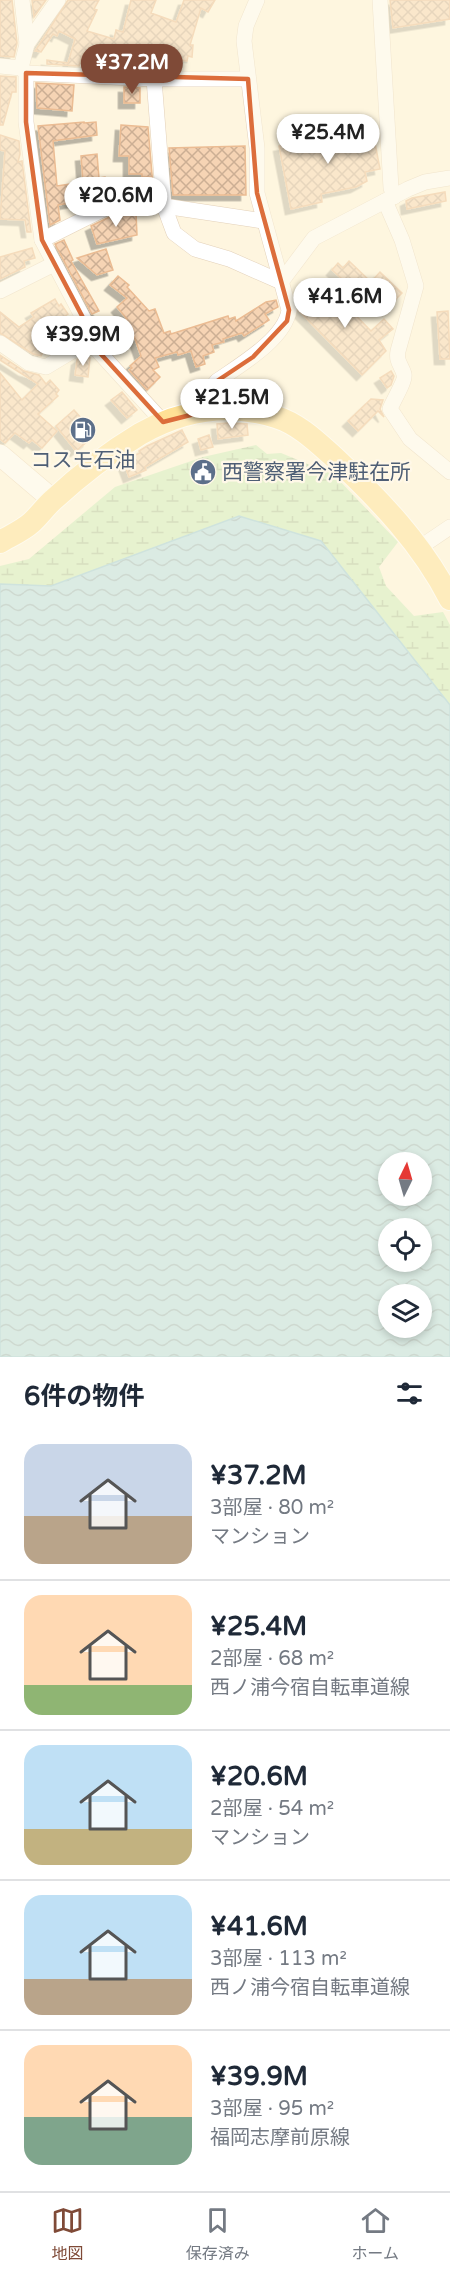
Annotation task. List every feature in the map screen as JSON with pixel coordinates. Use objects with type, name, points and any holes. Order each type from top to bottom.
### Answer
[{"type":"main road","points":[[0,542],[30,524],[53,500],[82,476],[138,435],[163,422],[186,414],[214,409],[241,411],[277,417],[297,427],[315,440],[395,517],[419,548],[450,599]]},
{"type":"street","points":[[22,0],[27,44],[24,71],[26,122],[42,240],[90,331],[89,341],[163,422]]},
{"type":"street","points":[[27,44],[58,0]]},
{"type":"street","points":[[214,409],[213,387],[217,381],[253,357],[287,321],[289,310],[257,193],[257,148],[244,41],[246,26],[257,0]]},
{"type":"street","points":[[380,0],[390,199],[416,286],[396,360],[404,375],[404,383],[398,390],[390,409],[410,439],[450,472]]},
{"type":"street","points":[[0,66],[24,71],[154,79],[248,79]]},
{"type":"street","points":[[154,79],[164,206],[174,233],[195,249],[229,260],[281,282]]},
{"type":"street","points":[[281,282],[314,238],[425,182],[450,178]]},
{"type":"street","points":[[42,240],[118,202],[164,206],[264,221]]},
{"type":"street","points":[[0,291],[54,264]]},
{"type":"street","points":[[0,343],[29,363],[46,367],[89,341]]},
{"type":"street","points":[[0,455],[53,500]]},
{"type":"street","points":[[419,548],[450,527]]},
{"type":"highlighted area","points":[[26,73],[248,79],[257,193],[289,310],[287,321],[253,357],[217,381],[214,409],[163,422],[89,341],[90,331],[42,240],[26,122]]},
{"type":"green space","points":[[256,445],[267,454],[281,453],[334,475],[398,542],[379,567],[386,586],[414,616],[443,612],[450,625],[450,1258],[427,1206],[432,1206],[432,1152],[397,1152],[0,994],[0,566],[29,559],[115,487],[203,457]]},
{"type":"water","points":[[239,516],[321,541],[450,705],[450,1357],[0,1357],[0,584],[51,586]]},
{"type":"building","points":[[0,0],[12,0],[17,43],[14,57],[0,56]]},
{"type":"building","points":[[32,0],[46,0],[34,17]]},
{"type":"building","points":[[68,0],[99,0],[87,31],[114,39],[116,30],[123,32],[131,0],[156,0],[151,13],[176,22],[184,0],[215,0],[208,12],[201,8],[190,45],[193,45],[192,57],[188,56],[187,61],[163,59],[161,69],[144,69],[143,61],[103,51],[103,49],[88,49],[86,55],[83,54],[79,66],[47,64],[47,60],[68,63],[75,39],[59,31],[57,36],[53,34],[41,52],[35,51]]},
{"type":"building","points":[[390,0],[450,0],[450,19],[393,28]]},
{"type":"building","points":[[0,76],[16,77],[16,92],[12,92],[3,125],[0,125]]},
{"type":"building","points":[[36,83],[74,85],[72,111],[37,108]]},
{"type":"building","points":[[124,87],[140,88],[140,103],[124,103]]},
{"type":"building","points":[[96,122],[97,135],[53,141],[57,186],[83,182],[81,156],[97,154],[99,178],[105,177],[108,196],[58,205],[60,220],[50,225],[38,126]]},
{"type":"building","points":[[121,125],[148,127],[153,186],[151,177],[129,174],[129,156],[119,156]]},
{"type":"building","points":[[372,128],[380,169],[365,172],[367,181],[356,187],[321,194],[322,202],[291,209],[279,146]]},
{"type":"building","points":[[0,135],[19,141],[18,162],[22,161],[31,232],[27,232],[25,220],[0,219],[5,151],[0,150]]},
{"type":"building","points":[[245,146],[246,195],[173,195],[169,148]]},
{"type":"building","points":[[445,192],[446,201],[407,209],[406,201],[412,198]]},
{"type":"building","points":[[120,212],[136,213],[137,235],[97,244],[91,226]]},
{"type":"building","points":[[64,240],[73,260],[71,261],[99,311],[92,314],[55,244]]},
{"type":"building","points":[[32,248],[35,258],[24,261],[25,267],[0,279],[0,257]]},
{"type":"building","points":[[106,249],[113,270],[97,275],[77,258]]},
{"type":"building","points":[[349,261],[371,282],[380,272],[402,293],[395,300],[392,297],[386,304],[379,297],[376,299],[364,287],[359,294],[332,270],[338,263],[343,268]]},
{"type":"building","points":[[118,276],[129,285],[127,287],[149,311],[155,309],[164,333],[170,331],[171,334],[228,316],[229,319],[235,317],[236,321],[266,302],[276,300],[278,307],[265,314],[269,320],[244,336],[242,333],[212,345],[214,352],[203,356],[205,364],[196,367],[191,351],[155,358],[159,367],[153,370],[160,377],[147,390],[129,370],[132,368],[130,366],[141,356],[134,336],[114,344],[107,327],[127,319],[117,307],[127,298],[110,285]]},
{"type":"building","points":[[325,284],[371,331],[384,319],[393,329],[379,340],[386,351],[362,375],[298,310]]},
{"type":"building","points":[[55,299],[68,314],[55,323],[59,332],[43,341],[46,347],[41,356],[33,354],[0,333],[0,312],[19,327],[34,317],[31,313]]},
{"type":"building","points":[[448,311],[450,359],[440,359],[437,312]]},
{"type":"building","points":[[0,355],[24,371],[39,375],[46,384],[50,380],[59,390],[56,394],[58,396],[38,414],[57,431],[42,448],[32,440],[29,443],[15,433],[5,443],[0,439],[0,373],[22,400],[38,384],[0,360]]},
{"type":"building","points":[[81,357],[90,358],[88,377],[75,375],[77,360]]},
{"type":"building","points":[[391,371],[394,376],[391,385],[387,388],[380,378]]},
{"type":"building","points":[[122,392],[137,410],[127,418],[111,400]]},
{"type":"building","points":[[371,399],[383,400],[380,409],[384,417],[378,411],[358,431],[348,421]]},
{"type":"building","points":[[74,410],[82,419],[75,425],[88,441],[76,451],[56,426]]},
{"type":"building","points":[[217,424],[247,424],[248,435],[218,439]]},
{"type":"building","points":[[182,430],[188,442],[145,467],[146,470],[129,477],[123,461],[140,453],[139,451],[147,446]]},
{"type":"building","points":[[209,435],[213,447],[201,450],[198,439]]},
{"type":"place","name":"コスモ石油","points":[[83,430]]},
{"type":"place","name":"西警察署今津駐在所","points":[[203,472]]}]
